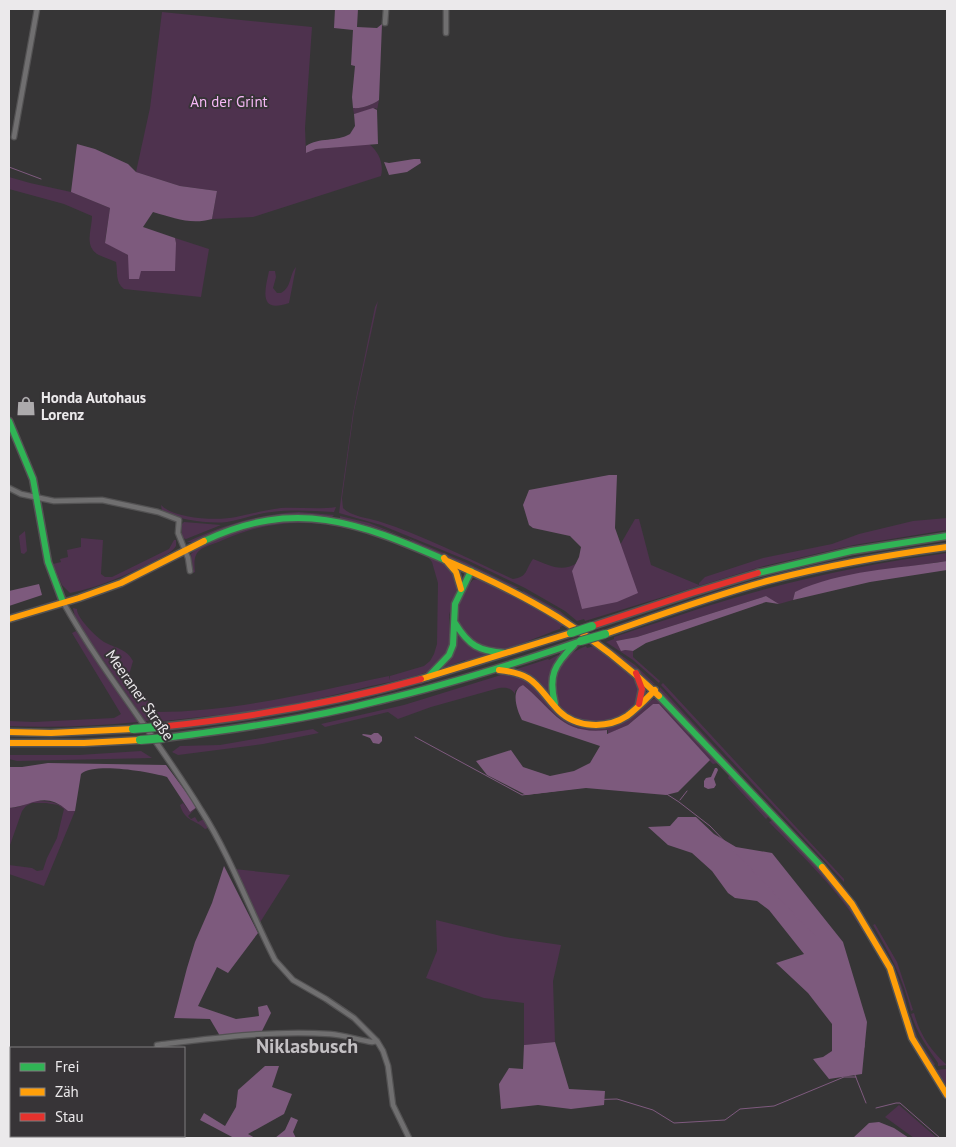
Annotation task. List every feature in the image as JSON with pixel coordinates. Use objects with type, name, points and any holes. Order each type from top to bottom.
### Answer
[{"type":"main road","name":"Meeraner Straße","points":[[9,421],[33,479],[48,562],[63,602]]},
{"type":"main road","points":[[9,619],[118,584],[236,528],[261,521],[301,517],[336,520],[378,530],[444,558],[522,595],[559,616],[607,649],[636,673],[820,865],[847,898],[890,968],[910,1033],[947,1095]]},
{"type":"main road","points":[[9,732],[51,733],[133,729],[201,724],[275,713],[426,678],[510,654],[718,585],[794,564],[879,546],[947,536]]},
{"type":"main road","points":[[9,743],[84,743],[165,738],[256,727],[342,711],[494,670],[726,593],[797,574],[869,559],[947,547]]},
{"type":"main road","points":[[444,558],[456,570],[460,579],[461,591]]},
{"type":"main road","points":[[426,678],[449,655],[453,645],[455,604],[471,571]]},
{"type":"main road","points":[[454,622],[467,642],[475,648],[510,654]]},
{"type":"main road","points":[[557,708],[551,688],[553,670],[561,658],[578,642]]},
{"type":"main road","points":[[494,670],[523,673],[533,679],[566,717],[582,724],[599,725],[624,717],[654,690]]},
{"type":"main road","points":[[636,673],[642,689],[638,706]]},
{"type":"street","points":[[14,137],[37,9]]},
{"type":"street","points":[[385,23],[386,9]]},
{"type":"street","points":[[446,9],[446,33]]},
{"type":"street","points":[[9,488],[37,498],[54,501],[102,500],[158,512],[179,520],[178,533],[188,558],[190,571]]},
{"type":"street","name":"Meeraner Straße","points":[[63,602],[76,626],[170,762],[202,812],[275,960],[293,980],[354,1018],[377,1041]]},
{"type":"street","points":[[157,1045],[222,1037],[292,1034],[332,1034],[372,1042],[377,1041],[383,1050],[388,1066],[393,1105],[409,1138]]},
{"type":"green space","name":"An der Grint","points":[[162,12],[312,27],[305,128],[306,153],[316,149],[369,144],[380,158],[381,176],[253,217],[212,219],[217,191],[180,186],[136,172],[150,108]]},
{"type":"green space","points":[[379,100],[377,110],[376,108],[354,114],[353,108],[373,104]]},
{"type":"green space","points":[[9,177],[71,192],[110,208],[105,242],[128,255],[140,271],[176,243],[175,238],[209,249],[201,297],[124,289],[118,280],[116,262],[97,254],[91,246],[92,216],[64,204],[9,189]]},
{"type":"green space","points":[[296,267],[289,303],[279,306],[268,303],[265,292],[269,271],[275,271],[276,277],[273,288],[277,293],[281,293],[287,288]]},
{"type":"green space","points":[[378,301],[354,411],[342,498],[343,508],[355,515],[378,521],[430,541],[513,579],[524,575],[533,559],[560,568],[577,563],[572,571],[637,593],[620,545],[635,519],[639,519],[651,565],[699,585],[705,577],[763,558],[832,544],[859,534],[913,521],[947,518],[947,530],[854,545],[764,566],[585,621],[584,619],[577,621],[565,611],[525,588],[469,561],[381,525],[339,513],[353,413],[375,307]]},
{"type":"green space","points":[[161,505],[167,510],[186,516],[208,519],[236,517],[281,508],[336,507],[334,512],[280,511],[227,522],[211,522],[193,521],[176,517],[162,511]]},
{"type":"green space","points":[[299,512],[334,515],[332,517],[237,524],[194,542],[187,542],[214,530],[242,521],[270,515]]},
{"type":"green space","points":[[340,516],[369,523],[402,536],[368,525],[340,519]]},
{"type":"green space","points":[[285,520],[322,522],[356,528],[388,538],[449,566],[457,577],[457,589],[450,613],[449,640],[444,659],[428,672],[302,702],[260,710],[155,722],[155,720],[145,721],[81,628],[73,608],[77,609],[83,622],[104,642],[124,651],[130,657],[133,661],[129,675],[156,712],[215,709],[273,700],[389,676],[390,680],[390,676],[424,666],[430,661],[437,644],[438,583],[432,562],[428,557],[378,536],[327,524],[301,523],[249,530],[200,550],[195,558],[195,572],[193,573],[191,554],[198,547],[235,531]]},
{"type":"green space","points":[[184,522],[221,525],[186,539],[182,538],[182,524]]},
{"type":"green space","points":[[25,531],[27,551],[24,554],[21,553],[19,536]]},
{"type":"green space","points":[[81,538],[103,540],[101,574],[105,577],[112,577],[169,549],[174,540],[176,540],[176,546],[166,555],[123,576],[103,584],[70,593],[62,585],[53,564],[61,562],[60,559],[68,557],[67,550],[81,547]]},
{"type":"green space","points":[[408,538],[465,562],[519,588],[515,588],[416,544]]},
{"type":"green space","points":[[947,553],[947,561],[857,574],[795,592],[793,600],[779,604],[766,596],[637,637],[616,641],[625,650],[633,651],[633,657],[660,681],[659,683],[633,660],[606,642],[614,639],[614,637],[689,612],[813,577],[893,561]]},
{"type":"green space","points":[[479,579],[567,624],[560,627],[560,629],[504,649],[489,650],[483,648],[465,637],[459,625],[458,617],[460,602],[464,592],[473,580]]},
{"type":"green space","points":[[522,590],[560,611],[573,622],[524,593]]},
{"type":"green space","points":[[76,631],[138,722],[107,725],[9,726],[9,721],[34,722],[114,718],[121,714],[72,633]]},
{"type":"green space","points":[[454,631],[488,655],[465,660],[443,668]]},
{"type":"green space","points":[[597,645],[627,670],[640,689],[636,704],[628,712],[619,718],[597,722],[585,721],[565,711],[556,700],[554,680],[557,668],[565,659],[575,651],[586,646],[587,648]]},
{"type":"green space","points":[[608,646],[635,665],[656,685],[653,684]]},
{"type":"green space","points":[[558,655],[550,696],[517,669],[549,660]]},
{"type":"green space","points":[[515,674],[533,682],[561,718],[580,726],[595,728],[657,699],[687,728],[690,736],[702,744],[727,770],[718,763],[713,764],[653,704],[628,725],[608,734],[608,730],[593,731],[569,725],[523,685],[515,691],[515,694],[508,688],[499,688],[431,707],[398,719],[388,712],[325,727],[321,724],[404,705],[501,675]]},
{"type":"green space","points":[[663,683],[844,879],[844,882],[661,685]]},
{"type":"green space","points":[[660,687],[740,774],[660,692]]},
{"type":"green space","points":[[313,729],[319,733],[263,744],[178,755],[172,752],[180,746],[220,745]]},
{"type":"green space","points":[[141,751],[152,758],[17,761],[9,759],[9,755],[79,755]]},
{"type":"green space","points":[[730,773],[769,816],[766,819],[728,778]]},
{"type":"green space","points":[[34,801],[52,802],[60,805],[68,811],[75,811],[44,886],[9,874],[9,865],[32,868],[37,871],[43,870],[57,838],[64,809],[58,805],[32,803],[22,811],[9,848],[9,808]]},
{"type":"green space","points":[[183,803],[190,812],[197,807],[188,816],[191,819],[195,817],[198,822],[204,819],[208,828],[205,829],[185,815],[180,805]]},
{"type":"green space","points":[[773,820],[837,889],[865,931],[864,933],[832,888],[769,822]]},
{"type":"green space","points":[[234,869],[290,875],[259,924]]},
{"type":"green space","points":[[436,920],[505,937],[561,945],[553,981],[555,1042],[524,1045],[524,1003],[484,998],[426,978],[437,951]]},
{"type":"green space","points":[[875,924],[897,962],[913,1010],[911,1011],[900,977],[873,925]]},
{"type":"green space","points":[[870,927],[894,968],[906,1000],[908,1012],[892,966]]},
{"type":"green space","points":[[914,1013],[919,1028],[927,1042],[947,1065],[938,1066],[916,1027],[911,1014]]},
{"type":"green space","points":[[910,1016],[918,1039],[935,1064],[933,1067],[916,1041],[908,1017]]},
{"type":"green space","points":[[947,1069],[947,1087],[936,1070]]},
{"type":"green space","points":[[899,1105],[937,1138],[914,1138],[885,1117]]},
{"type":"shaded area","points":[[335,9],[358,9],[357,27],[377,28],[382,24],[379,100],[373,104],[353,108],[352,97],[355,66],[351,65],[353,30],[334,28]]},
{"type":"shaded area","points":[[373,108],[377,110],[378,144],[316,149],[306,153],[306,146],[311,143],[350,134],[355,126],[354,114]]},
{"type":"shaded area","points":[[77,144],[95,149],[128,164],[136,172],[180,186],[217,191],[212,219],[190,221],[153,212],[143,227],[175,238],[175,271],[141,271],[139,279],[129,279],[128,255],[105,243],[110,208],[71,192]]},
{"type":"shaded area","points":[[420,159],[421,163],[407,172],[389,175],[384,162],[389,163]]},
{"type":"shaded area","points":[[617,475],[615,528],[638,593],[617,602],[582,609],[572,571],[579,557],[581,547],[570,536],[533,528],[529,525],[523,505],[529,490]]},
{"type":"shaded area","points":[[947,561],[947,570],[870,582],[793,600],[795,592],[831,579],[870,571]]},
{"type":"shaded area","points":[[39,584],[42,595],[9,606],[9,591]]},
{"type":"shaded area","points":[[766,596],[779,604],[766,602],[646,643],[633,651],[621,651],[616,641],[637,637]]},
{"type":"shaded area","points":[[523,685],[551,712],[568,725],[591,731],[607,730],[607,734],[628,725],[653,704],[659,704],[710,760],[678,792],[666,795],[586,788],[526,795],[487,775],[476,761],[511,750],[523,767],[550,776],[574,771],[590,763],[600,746],[522,720],[518,711],[516,696],[517,691]]},
{"type":"shaded area","points":[[378,733],[382,737],[382,741],[379,744],[373,743],[370,738],[362,735],[371,735]]},
{"type":"shaded area","points":[[48,763],[166,765],[197,807],[190,812],[167,777],[109,768],[88,770],[81,774],[75,811],[68,811],[52,801],[45,800],[9,808],[9,767]]},
{"type":"shaded area","points":[[715,768],[718,770],[714,779],[716,785],[714,788],[708,789],[704,787],[704,781],[706,778],[711,777]]},
{"type":"shaded area","points":[[678,817],[696,817],[714,834],[736,847],[772,853],[843,942],[867,1022],[862,1074],[829,1079],[813,1059],[823,1057],[832,1051],[832,1024],[808,993],[776,963],[804,954],[769,910],[757,901],[735,898],[728,893],[712,871],[692,853],[668,845],[648,827],[670,826]]},
{"type":"shaded area","points":[[224,866],[258,933],[228,973],[217,967],[198,1006],[236,1019],[259,1016],[258,1007],[267,1005],[271,1013],[262,1031],[220,1036],[210,1019],[174,1018],[195,942],[212,903]]},
{"type":"shaded area","points":[[555,1042],[569,1089],[605,1091],[604,1105],[571,1109],[538,1105],[501,1109],[499,1084],[509,1068],[523,1069],[524,1045]]},
{"type":"shaded area","points":[[265,1066],[279,1066],[272,1087],[292,1094],[284,1114],[248,1134],[255,1138],[234,1138],[200,1120],[204,1113],[225,1126],[236,1107],[238,1090]]},
{"type":"shaded area","points":[[291,1117],[298,1120],[293,1132],[296,1138],[275,1138],[285,1130]]},
{"type":"shaded area","points":[[879,1122],[894,1128],[909,1138],[853,1138],[869,1123]]},
{"type":"waterway","points":[[9,167],[41,179]]},
{"type":"waterway","points":[[415,737],[522,795],[592,786],[665,793],[710,826],[815,936],[864,1015]]},
{"type":"waterway","points":[[680,800],[687,791]]},
{"type":"waterway","points":[[864,1023],[864,1047],[853,1070],[866,1103]]},
{"type":"waterway","points":[[582,1100],[617,1099],[653,1110],[674,1123],[725,1120],[740,1109],[774,1106],[844,1077],[856,1077]]},
{"type":"waterway","points":[[876,1108],[900,1103],[940,1138]]},
{"type":"traffic: fast","points":[[9,421],[33,479],[48,562],[63,602]]},
{"type":"traffic: fast","points":[[204,541],[237,528],[268,520],[297,518],[326,520],[355,526],[383,535],[445,560]]},
{"type":"traffic: fast","points":[[758,573],[851,551],[947,536]]},
{"type":"traffic: fast","points":[[428,677],[449,655],[453,645],[455,604],[471,571]]},
{"type":"traffic: fast","points":[[455,623],[465,637],[476,646],[488,651],[505,653]]},
{"type":"traffic: fast","points":[[571,633],[592,626]]},
{"type":"traffic: fast","points":[[581,641],[605,634]]},
{"type":"traffic: fast","points":[[165,738],[272,723],[404,695],[506,666],[581,641]]},
{"type":"traffic: fast","points":[[555,704],[552,686],[554,672],[557,665],[574,645]]},
{"type":"traffic: fast","points":[[659,696],[822,867]]},
{"type":"traffic: fast","points":[[133,729],[158,727]]},
{"type":"traffic: fast","points":[[140,740],[165,738]]},
{"type":"traffic: slow","points":[[9,619],[121,583],[204,541]]},
{"type":"traffic: slow","points":[[605,634],[771,580],[859,561],[947,547]]},
{"type":"traffic: slow","points":[[444,558],[456,572],[461,589]]},
{"type":"traffic: slow","points":[[445,560],[504,587],[584,634],[634,673],[659,696]]},
{"type":"traffic: slow","points":[[421,679],[571,633]]},
{"type":"traffic: slow","points":[[499,670],[529,678],[566,717],[592,725],[610,723],[627,716],[655,690]]},
{"type":"traffic: slow","points":[[9,732],[51,733],[133,729]]},
{"type":"traffic: slow","points":[[9,743],[84,743],[140,740]]},
{"type":"traffic: slow","points":[[822,867],[852,904],[890,968],[912,1038],[947,1095]]},
{"type":"traffic: jam","points":[[592,626],[758,573]]},
{"type":"traffic: jam","points":[[636,673],[642,689],[639,704]]},
{"type":"traffic: jam","points":[[158,727],[291,709],[389,688],[421,679]]},
{"type":"place","name":"Honda Autohaus Lorenz","points":[[26,406]]},
{"type":"district","name":"Niklasbusch","points":[[307,1046]]}]
